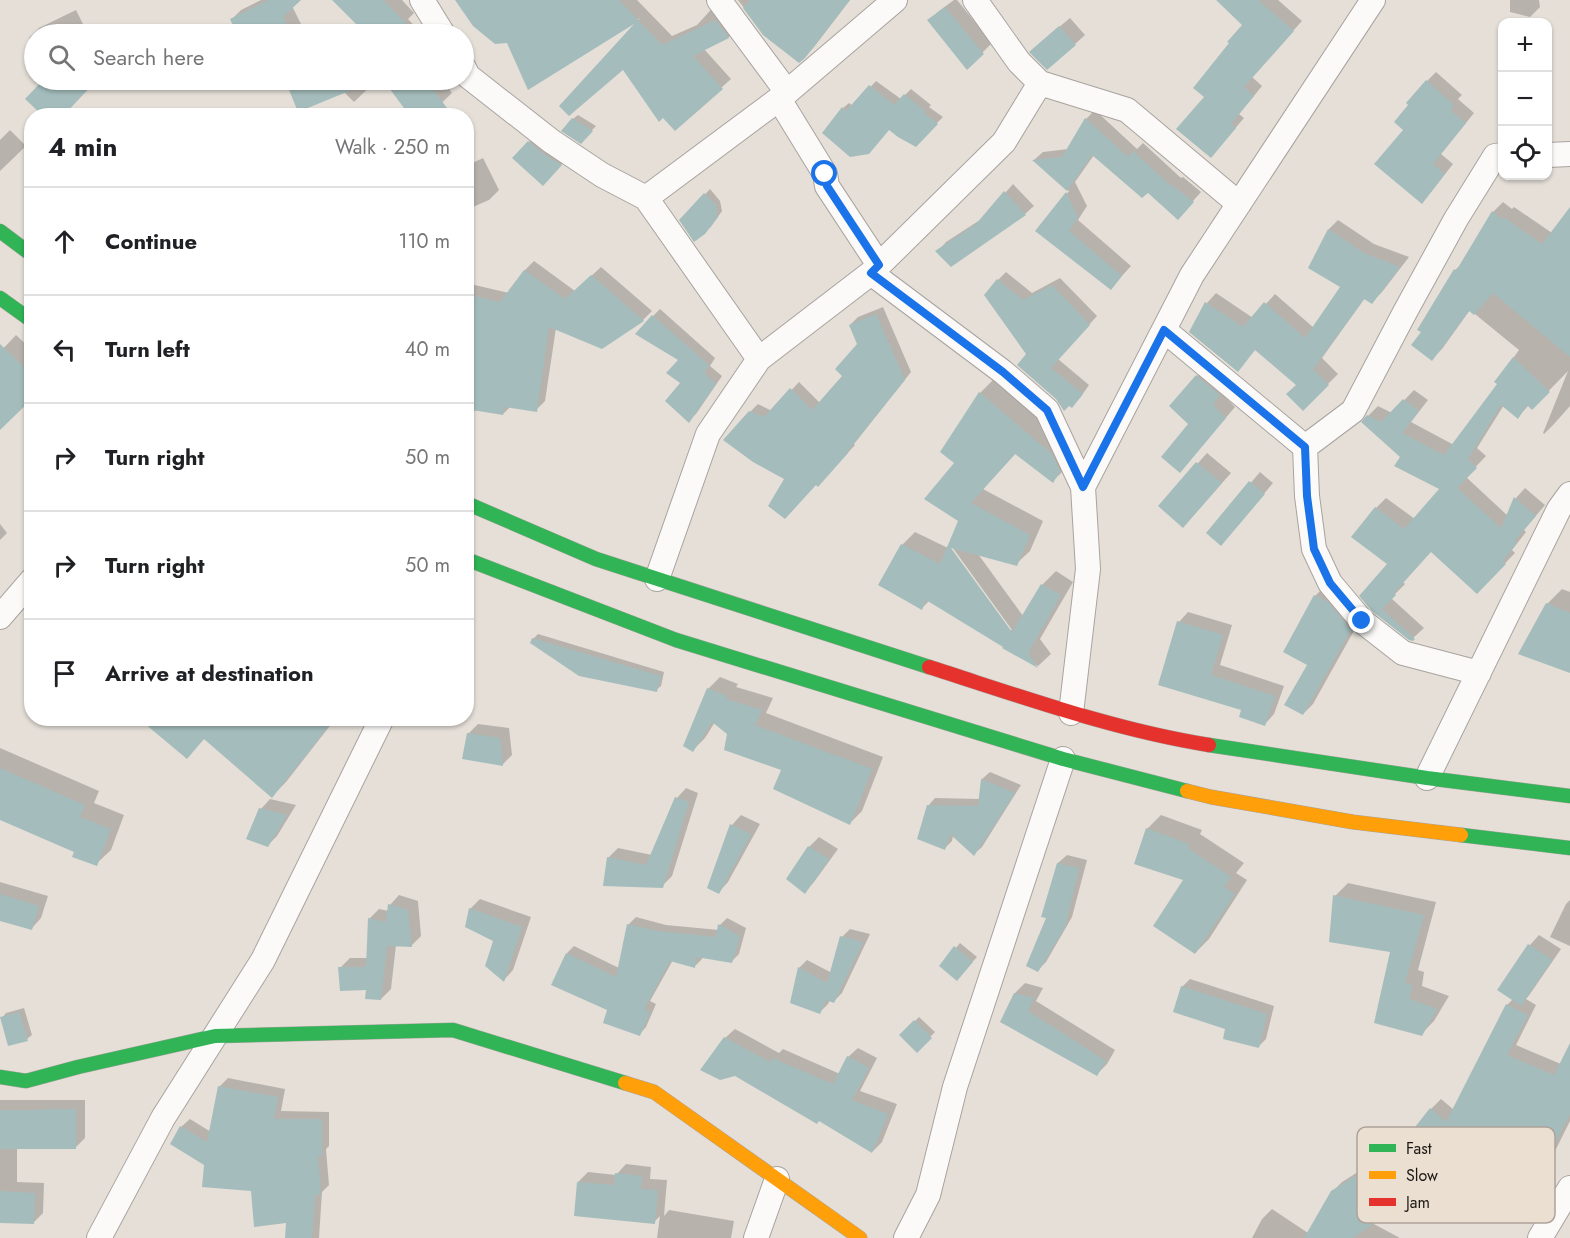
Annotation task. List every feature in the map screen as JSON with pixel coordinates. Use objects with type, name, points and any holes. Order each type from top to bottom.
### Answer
[{"type":"main road","points":[[0,231],[24,249]]},
{"type":"main road","points":[[0,298],[24,315]]},
{"type":"main road","points":[[474,506],[596,559],[1071,713],[1184,741],[1427,778],[1570,796]]},
{"type":"main road","points":[[474,562],[676,640],[1063,759],[1211,798],[1353,822],[1570,848]]},
{"type":"main road","points":[[0,1077],[26,1081],[215,1036],[453,1030],[654,1092],[860,1238]]},
{"type":"street","points":[[422,0],[437,24]]},
{"type":"street","points":[[719,0],[783,96],[825,174],[827,186],[875,269],[1047,410],[1083,487],[1088,569],[1071,713]]},
{"type":"street","points":[[646,198],[783,96],[895,0]]},
{"type":"street","points":[[975,0],[1019,62],[1040,82],[1127,110],[1239,204]]},
{"type":"street","points":[[1083,487],[1192,274],[1373,0]]},
{"type":"street","points":[[474,81],[551,141],[602,175],[646,198],[759,359]]},
{"type":"street","points":[[657,579],[708,435],[759,359],[875,269],[1004,142],[1040,82]]},
{"type":"street","points":[[1552,155],[1570,154]]},
{"type":"street","points":[[1305,447],[1353,411],[1456,219],[1495,156],[1498,156]]},
{"type":"street","points":[[1164,330],[1305,447],[1307,496],[1314,549],[1330,583],[1362,621],[1403,653],[1479,673]]},
{"type":"street","points":[[1427,778],[1559,509],[1570,494]]},
{"type":"street","points":[[0,617],[24,589]]},
{"type":"street","points":[[99,1238],[163,1118],[267,951],[378,726]]},
{"type":"street","points":[[906,1238],[928,1196],[955,1087],[1063,759]]},
{"type":"street","points":[[756,1238],[777,1179]]},
{"type":"street","points":[[1555,1213],[1570,1188]]},
{"type":"street","points":[[1540,1238],[1549,1223]]},
{"type":"building","points":[[269,0],[301,0],[283,17],[287,24],[232,24],[230,19]]},
{"type":"building","points":[[332,0],[383,0],[406,23],[405,24],[356,24]]},
{"type":"building","points":[[455,0],[619,0],[662,45],[716,20],[729,38],[693,56],[723,89],[675,131],[663,118],[659,122],[623,70],[569,116],[559,106],[634,24],[528,90],[507,43],[495,44],[472,24]]},
{"type":"building","points":[[750,0],[850,0],[799,63],[763,35],[743,8]]},
{"type":"building","points":[[1216,0],[1258,0],[1294,31],[1244,87],[1254,96],[1231,124],[1236,128],[1211,158],[1176,129],[1204,97],[1193,88],[1242,25]]},
{"type":"building","points":[[945,7],[984,54],[967,70],[927,20]]},
{"type":"building","points":[[1059,26],[1076,45],[1047,70],[1029,52]]},
{"type":"building","points":[[1426,80],[1454,105],[1450,110],[1466,123],[1433,164],[1445,174],[1422,204],[1374,164],[1403,130],[1394,122],[1408,105],[1406,103]]},
{"type":"building","points":[[869,85],[894,105],[904,94],[938,124],[916,147],[889,130],[869,154],[850,157],[822,133],[842,107],[846,111]]},
{"type":"building","points":[[34,90],[88,90],[71,108],[35,108],[25,99]]},
{"type":"building","points":[[289,90],[352,90],[308,108],[296,108]]},
{"type":"building","points":[[390,90],[434,90],[447,108],[404,108]]},
{"type":"building","points":[[572,118],[593,131],[581,144],[561,131]]},
{"type":"building","points":[[1085,118],[1128,157],[1133,151],[1171,186],[1194,202],[1178,220],[1148,193],[1142,198],[1092,155],[1067,191],[1032,160],[1062,157]]},
{"type":"building","points":[[528,141],[562,165],[543,186],[512,158]]},
{"type":"building","points":[[1004,191],[1026,215],[951,267],[935,251],[976,224]]},
{"type":"building","points":[[1066,192],[1078,217],[1069,231],[1122,276],[1111,290],[1035,231]]},
{"type":"building","points":[[704,193],[716,205],[718,217],[705,234],[694,242],[679,220]]},
{"type":"building","points":[[1570,207],[1570,357],[1493,293],[1474,315],[1469,311],[1432,361],[1411,345],[1421,332],[1417,330],[1492,211],[1542,244]]},
{"type":"building","points":[[1328,229],[1364,253],[1400,267],[1372,304],[1364,299],[1313,369],[1329,385],[1303,411],[1286,394],[1296,385],[1255,350],[1238,372],[1189,332],[1205,302],[1243,327],[1264,302],[1305,338],[1340,287],[1308,268]]},
{"type":"building","points":[[524,270],[565,299],[591,275],[644,321],[602,349],[549,327],[537,412],[504,407],[503,415],[474,410],[474,296],[500,302]]},
{"type":"building","points":[[997,279],[1023,300],[1052,285],[1090,325],[1051,368],[1083,394],[1072,408],[1069,406],[1064,411],[1056,399],[1017,365],[1026,354],[984,295]]},
{"type":"building","points":[[876,314],[905,380],[848,453],[785,519],[768,506],[784,479],[753,462],[723,440],[749,411],[764,417],[790,388],[812,410],[842,376],[835,369],[857,344],[849,325]]},
{"type":"building","points":[[652,315],[709,365],[704,373],[716,384],[689,423],[665,401],[680,383],[666,373],[678,360],[635,334]]},
{"type":"building","points":[[0,344],[24,367],[24,407],[0,430]]},
{"type":"building","points":[[1513,357],[1550,392],[1532,410],[1527,405],[1518,419],[1501,405],[1468,459],[1477,468],[1457,488],[1501,528],[1514,497],[1536,516],[1515,540],[1517,543],[1503,561],[1506,564],[1477,594],[1431,552],[1382,609],[1415,639],[1409,640],[1372,611],[1359,596],[1387,564],[1351,537],[1375,507],[1404,529],[1439,489],[1394,466],[1400,457],[1361,422],[1367,415],[1381,422],[1403,399],[1419,411],[1402,433],[1444,455],[1497,384],[1494,382]]},
{"type":"building","points":[[1196,375],[1220,395],[1213,405],[1226,418],[1180,473],[1161,457],[1188,424],[1169,406]]},
{"type":"building","points":[[979,392],[1052,454],[1060,471],[1053,483],[1015,454],[971,503],[1030,535],[1017,566],[951,548],[1012,632],[1041,584],[1061,595],[1028,653],[1038,668],[926,600],[922,610],[878,585],[901,544],[940,564],[958,521],[924,499],[954,463],[940,452]]},
{"type":"building","points":[[1196,462],[1222,483],[1183,528],[1158,506]]},
{"type":"building","points":[[1249,481],[1265,494],[1221,546],[1206,533]]},
{"type":"building","points":[[1314,595],[1328,602],[1351,630],[1303,715],[1284,705],[1307,665],[1283,652]]},
{"type":"building","points":[[1546,603],[1570,613],[1570,673],[1518,654]]},
{"type":"building","points":[[1177,621],[1223,635],[1211,675],[1275,696],[1265,726],[1239,717],[1241,710],[1158,685]]},
{"type":"building","points":[[532,638],[661,676],[657,692],[579,676],[530,643]]},
{"type":"building","points":[[707,688],[727,696],[726,699],[762,710],[755,725],[872,769],[850,825],[773,789],[781,770],[724,750],[727,734],[712,722],[693,752],[683,746]]},
{"type":"building","points":[[148,726],[329,726],[272,798],[204,739],[187,759]]},
{"type":"building","points":[[467,733],[500,738],[503,766],[462,759]]},
{"type":"building","points":[[0,768],[85,805],[80,817],[111,829],[97,866],[72,857],[74,852],[0,820]]},
{"type":"building","points":[[981,779],[1015,793],[974,856],[950,834],[945,850],[917,839],[927,805],[978,806]]},
{"type":"building","points":[[675,797],[689,802],[663,888],[603,886],[607,857],[646,865]]},
{"type":"building","points":[[259,808],[287,815],[268,847],[246,839]]},
{"type":"building","points":[[730,824],[751,834],[719,894],[707,888]]},
{"type":"building","points":[[1146,828],[1189,844],[1188,848],[1231,877],[1224,887],[1235,894],[1195,954],[1153,926],[1183,880],[1134,864]]},
{"type":"building","points":[[808,846],[829,859],[805,894],[786,879]]},
{"type":"building","points":[[1057,863],[1079,868],[1065,927],[1038,972],[1026,966],[1046,918],[1041,917]]},
{"type":"building","points":[[0,894],[39,906],[32,930],[0,921]]},
{"type":"building","points":[[1333,895],[1424,915],[1405,983],[1412,984],[1410,999],[1437,1009],[1422,1036],[1374,1023],[1390,952],[1329,942]]},
{"type":"building","points":[[388,904],[408,910],[412,947],[387,946],[381,1000],[365,999],[366,990],[340,991],[338,967],[366,967],[368,918],[386,922]]},
{"type":"building","points":[[469,908],[522,927],[504,982],[485,966],[493,941],[465,927]]},
{"type":"building","points":[[627,924],[658,931],[716,937],[718,924],[740,936],[732,963],[696,957],[695,968],[670,961],[644,1009],[650,1012],[640,1036],[603,1023],[607,1010],[551,985],[566,953],[616,977]]},
{"type":"building","points":[[840,936],[863,942],[834,1003],[826,1000],[820,1014],[790,1003],[798,967],[827,983]]},
{"type":"building","points":[[1528,944],[1552,960],[1521,1006],[1497,990]]},
{"type":"building","points":[[954,946],[973,962],[957,981],[939,966]]},
{"type":"building","points":[[1181,986],[1267,1014],[1259,1048],[1223,1039],[1225,1029],[1173,1012]]},
{"type":"building","points":[[1014,993],[1034,998],[1028,1011],[1106,1061],[1097,1076],[1000,1022]]},
{"type":"building","points":[[1506,1004],[1528,1015],[1507,1055],[1554,1075],[1570,1043],[1570,1114],[1555,1143],[1555,1127],[1415,1127],[1430,1108],[1446,1122]]},
{"type":"building","points":[[19,1012],[28,1041],[8,1046],[0,1017]]},
{"type":"building","points":[[914,1020],[932,1038],[917,1053],[899,1035]]},
{"type":"building","points":[[724,1037],[770,1062],[772,1058],[833,1084],[847,1056],[869,1068],[852,1100],[888,1114],[872,1153],[819,1121],[817,1124],[735,1076],[720,1080],[700,1070]]},
{"type":"building","points":[[218,1086],[278,1097],[274,1119],[322,1119],[322,1156],[318,1156],[321,1195],[315,1195],[312,1238],[285,1238],[286,1223],[254,1227],[251,1191],[202,1187],[204,1165],[170,1144],[180,1126],[207,1142]]},
{"type":"building","points":[[76,1109],[76,1149],[0,1149],[0,1110]]},
{"type":"building","points":[[615,1173],[642,1176],[641,1189],[658,1190],[655,1224],[574,1216],[577,1182],[614,1185]]},
{"type":"building","points":[[1357,1175],[1357,1223],[1374,1223],[1353,1238],[1304,1238],[1331,1191]]},
{"type":"building","points":[[0,1191],[35,1193],[34,1224],[0,1223]]},
{"type":"traffic: fast","points":[[0,231],[24,249]]},
{"type":"traffic: fast","points":[[0,298],[24,315]]},
{"type":"traffic: fast","points":[[474,506],[596,559],[929,667]]},
{"type":"traffic: fast","points":[[474,562],[676,640],[1063,759],[1187,791]]},
{"type":"traffic: fast","points":[[1209,745],[1427,778],[1570,796]]},
{"type":"traffic: fast","points":[[1461,835],[1570,848]]},
{"type":"traffic: fast","points":[[0,1077],[26,1081],[215,1036],[453,1030],[625,1083]]},
{"type":"traffic: slow","points":[[1187,791],[1353,822],[1461,835]]},
{"type":"traffic: slow","points":[[625,1083],[654,1092],[860,1238]]},
{"type":"traffic: jam","points":[[929,667],[1138,731],[1209,745]]},
{"type":"route","points":[[825,174],[827,186],[879,265],[871,273],[1003,372],[1047,410],[1083,487],[1164,330],[1305,447],[1307,496],[1314,549],[1330,583],[1362,621]]}]
